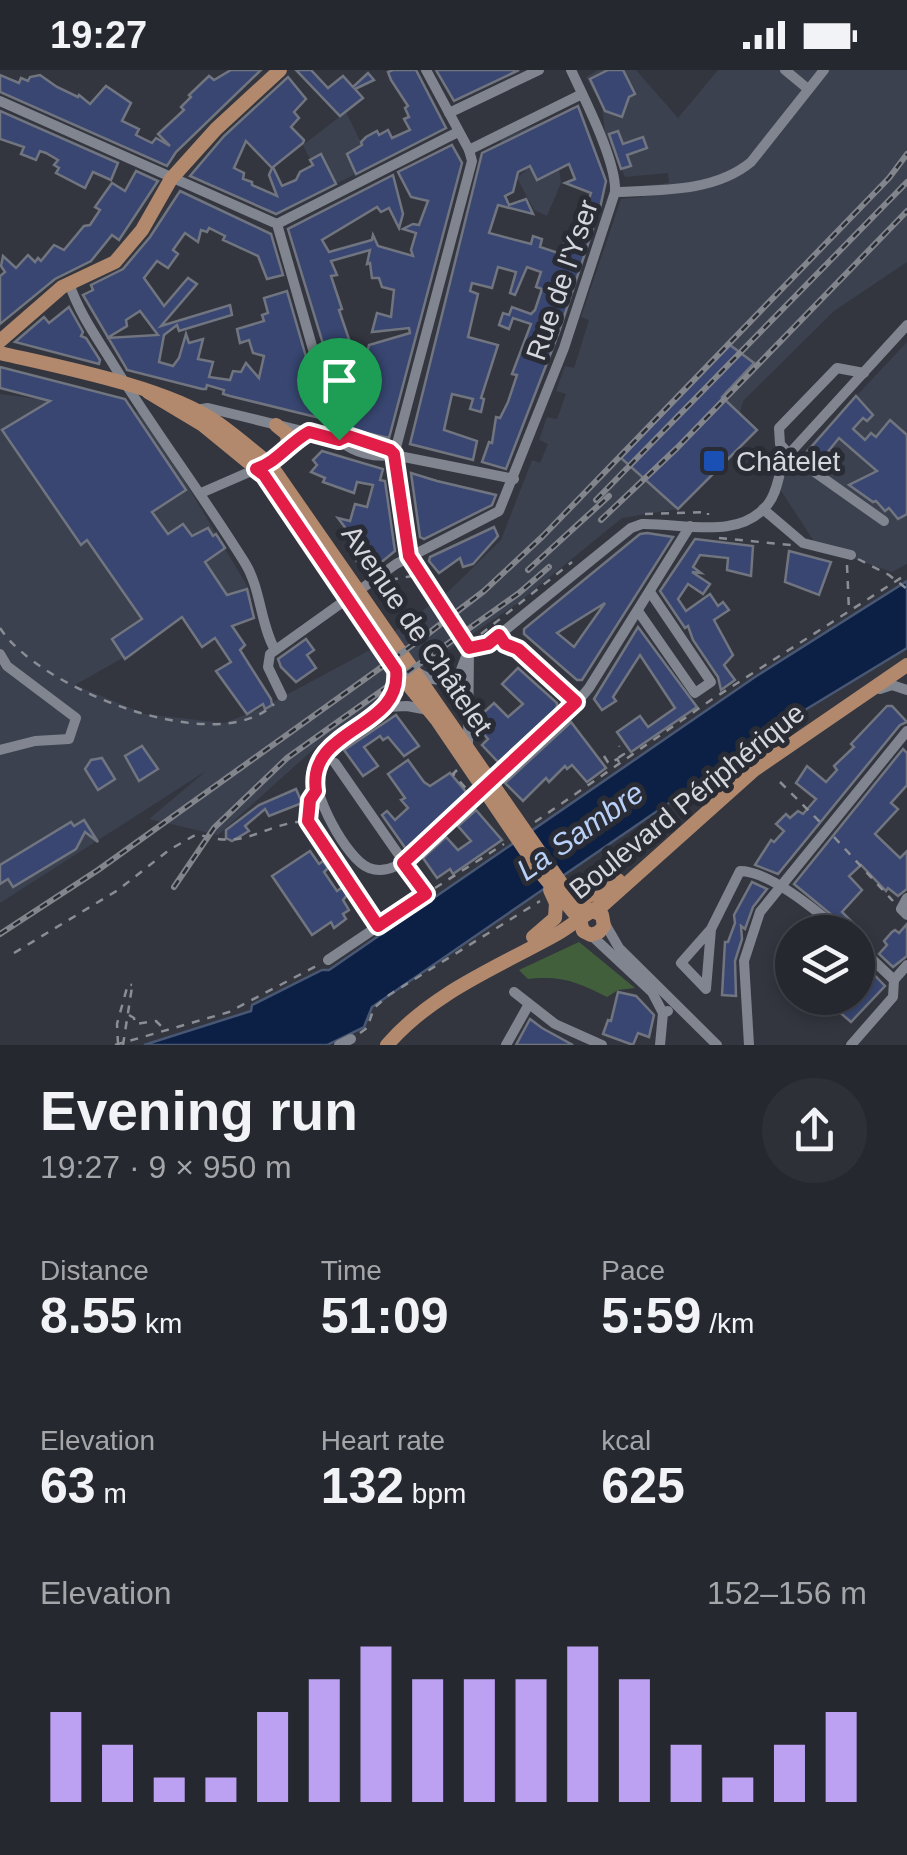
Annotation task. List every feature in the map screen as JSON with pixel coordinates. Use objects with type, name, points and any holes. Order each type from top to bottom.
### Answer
[{"type":"main road","points":[[0,341],[70,283],[115,262],[142,230],[171,179],[216,129],[280,70]]},
{"type":"main road","points":[[0,353],[148,392]]},
{"type":"main road","name":"Avenue de Châtelet","points":[[148,392],[214,420],[263,466],[264,475],[320,545],[403,677],[483,778]]},
{"type":"main road","name":"Avenue de Châtelet","points":[[148,392],[263,466]]},
{"type":"main road","points":[[276,425],[287,434],[288,444]]},
{"type":"main road","points":[[263,466],[309,432]]},
{"type":"main road","name":"Boulevard Périphérique","points":[[387,1045],[408,1022],[438,999],[493,968],[587,925],[603,906],[754,770],[907,664]]},
{"type":"main road","name":"Avenue de Châtelet","points":[[403,677],[468,748],[487,794],[556,889]]},
{"type":"main road","points":[[493,968],[552,924],[556,889],[580,896],[602,892],[754,770]]},
{"type":"main road","name":"Avenue de Châtelet","points":[[515,832],[540,872],[581,908],[587,925]]},
{"type":"main road","points":[[587,925],[599,932],[604,922]]},
{"type":"street","points":[[426,70],[469,150],[470,171],[394,454],[409,556],[467,644],[468,748]]},
{"type":"street","points":[[449,114],[539,70]]},
{"type":"street","points":[[572,73],[585,70]]},
{"type":"street","points":[[785,70],[808,90]]},
{"type":"street","points":[[615,192],[699,185],[724,180],[738,172],[751,162],[824,70]]},
{"type":"street","name":"Rue de l'Yser","points":[[275,650],[409,556],[499,511],[564,348],[615,192],[616,181],[572,73]]},
{"type":"street","points":[[469,150],[582,94]]},
{"type":"street","points":[[0,101],[277,224],[458,132]]},
{"type":"street","points":[[277,224],[339,440]]},
{"type":"street","points":[[70,283],[76,305],[124,384],[202,493],[248,568],[275,650],[267,660],[268,667],[282,696]]},
{"type":"street","points":[[784,449],[864,374],[907,325]]},
{"type":"street","points":[[467,644],[488,644],[631,528],[642,524],[740,526],[770,502],[784,449],[779,428],[837,368],[864,374]]},
{"type":"street","points":[[196,410],[208,408],[309,432],[339,440],[350,450],[381,457],[394,454],[514,479]]},
{"type":"street","points":[[784,449],[884,521]]},
{"type":"street","points":[[202,493],[263,466]]},
{"type":"street","points":[[763,509],[796,538],[851,555]]},
{"type":"street","points":[[467,644],[459,675],[444,681],[403,677],[386,707],[329,746],[315,772],[316,791],[356,859],[365,867],[378,870],[403,863],[487,794],[576,702],[690,526]]},
{"type":"street","points":[[638,611],[696,693],[710,682],[650,592]]},
{"type":"street","points":[[499,635],[576,702]]},
{"type":"street","points":[[664,649],[681,638]]},
{"type":"street","points":[[0,654],[7,666],[76,718],[69,738],[0,750]]},
{"type":"street","points":[[854,702],[892,685],[907,690]]},
{"type":"street","points":[[386,707],[428,710]]},
{"type":"street","points":[[749,1045],[744,961],[760,912],[907,731]]},
{"type":"street","points":[[328,960],[426,894],[335,763]]},
{"type":"street","points":[[711,929],[706,989],[681,963],[711,929],[740,870],[751,871],[780,886],[819,915]]},
{"type":"street","points":[[904,912],[907,898]]},
{"type":"street","points":[[604,922],[619,948],[717,1045]]},
{"type":"street","name":"Avenue de Châtelet","points":[[587,925],[652,992],[663,1013]]},
{"type":"street","points":[[875,962],[894,980]]},
{"type":"street","points":[[851,1045],[893,997],[894,980],[907,965]]},
{"type":"street","points":[[514,992],[555,1024],[602,1045]]},
{"type":"street","points":[[506,1045],[529,1004]]},
{"type":"street","points":[[660,1045],[663,1013],[678,1007]]},
{"type":"street","points":[[338,1045],[351,1039]]},
{"type":"path","points":[[708,526],[708,536],[812,546]]},
{"type":"path","points":[[848,611],[846,568],[851,555],[890,575],[907,589]]},
{"type":"path","points":[[374,580],[421,574]]},
{"type":"path","points":[[426,894],[709,698],[907,574]]},
{"type":"path","points":[[0,628],[48,671],[124,710],[182,723],[240,724],[265,713],[282,696]]},
{"type":"path","points":[[604,756],[609,764],[618,761],[624,754],[619,746]]},
{"type":"path","points":[[452,774],[487,794]]},
{"type":"path","points":[[780,782],[904,912]]},
{"type":"path","points":[[316,791],[310,800],[308,821],[378,926]]},
{"type":"path","points":[[14,953],[118,890],[169,850],[197,834],[222,842],[239,841],[286,822],[308,821]]},
{"type":"path","points":[[351,1039],[368,1028],[374,1008],[389,995],[532,905]]},
{"type":"path","points":[[477,942],[482,948]]},
{"type":"path","points":[[118,1045],[229,1012],[328,960]]},
{"type":"path","points":[[128,984],[132,984],[125,1033],[118,1045],[116,1024],[128,984]]},
{"type":"path","points":[[128,1014],[135,1024],[159,1022],[166,1032]]},
{"type":"shaded area","points":[[598,70],[636,70],[678,118],[718,70],[907,70],[907,262],[834,311],[743,401],[740,413],[669,487],[685,502],[678,509],[622,518],[518,603],[386,692],[381,700],[325,739],[218,835],[149,819],[206,771],[0,903],[0,394],[144,413],[252,600],[189,628],[182,618],[142,647],[75,685],[145,714],[224,723],[258,710],[370,650],[449,591],[501,540],[532,460],[540,463],[548,444],[539,440],[547,417],[557,419],[566,394],[556,391],[565,366],[574,368],[589,320],[581,317],[621,199],[643,197],[642,186],[669,183],[668,173],[625,177],[605,132],[602,106],[586,77]]},
{"type":"shaded area","points":[[346,112],[366,153],[358,157],[364,170],[325,189],[303,145]]},
{"type":"shaded area","points":[[540,123],[558,158],[561,183],[547,216],[534,210],[517,178],[525,171],[520,163],[511,163],[500,139]]},
{"type":"shaded area","points":[[907,342],[907,564],[892,572],[817,546],[778,486],[800,456]]},
{"type":"green space","points":[[579,942],[635,988],[618,990],[607,997],[569,981],[528,979],[519,970]]},
{"type":"water","name":"La Sambre","points":[[907,581],[907,648],[800,713],[372,1007],[364,1027],[327,1045],[144,1045],[251,1011],[252,1005],[329,970],[755,677]]},
{"type":"building","points":[[231,70],[261,70],[176,152],[167,166],[0,92],[0,75],[19,83],[21,78],[28,81],[40,75],[90,104],[106,86],[131,103],[122,121],[139,129],[136,135],[152,143],[156,138],[170,146],[158,134],[184,110],[181,107],[189,95],[209,76],[214,80]]},
{"type":"building","points":[[296,70],[311,70],[328,88],[343,76],[353,87],[368,73],[374,80],[355,89],[363,98],[340,116]]},
{"type":"building","points":[[416,70],[446,128],[356,174],[347,154],[362,145],[366,137],[388,130],[392,138],[410,130],[404,119],[409,117],[405,108],[408,106],[388,72]]},
{"type":"building","points":[[436,70],[519,70],[454,101]]},
{"type":"building","points":[[608,70],[623,70],[635,94],[629,97],[622,117],[605,111],[590,79]]},
{"type":"building","points":[[288,77],[306,99],[294,112],[299,118],[291,127],[304,140],[273,167],[282,186],[296,180],[300,172],[313,165],[310,160],[321,154],[336,184],[276,214],[190,176],[224,136]],"holes":[[[246,141],[272,168],[269,175],[277,196],[252,185],[243,179],[244,173],[234,168]]]},
{"type":"building","points":[[578,106],[606,181],[600,208],[587,204],[591,193],[565,183],[575,179],[569,164],[537,180],[530,166],[518,172],[513,192],[505,196],[509,205],[526,199],[533,214],[498,205],[489,233],[531,244],[533,236],[542,239],[540,247],[561,254],[568,233],[577,235],[582,225],[593,229],[559,332],[506,469],[482,462],[489,442],[492,443],[496,417],[500,418],[508,402],[517,375],[512,374],[531,324],[513,318],[509,329],[499,325],[503,313],[509,315],[512,307],[531,314],[542,289],[536,287],[541,272],[527,267],[515,295],[510,293],[516,272],[498,267],[492,288],[472,283],[470,291],[478,294],[468,337],[498,345],[481,398],[481,412],[470,409],[473,399],[452,394],[444,430],[477,441],[473,460],[410,444],[482,153]]},
{"type":"building","points":[[0,111],[118,163],[111,180],[93,172],[85,188],[56,173],[59,168],[54,165],[58,160],[46,153],[40,151],[36,160],[21,154],[24,147],[0,139]]},
{"type":"building","points":[[618,131],[623,144],[643,137],[647,148],[627,155],[631,166],[621,169],[609,134]]},
{"type":"building","points":[[452,145],[462,163],[389,438],[349,429],[288,229],[393,175],[403,214],[399,228],[389,208],[381,212],[377,207],[322,240],[329,252],[372,240],[373,235],[378,246],[413,256],[416,233],[403,229],[419,225],[428,201],[411,197],[398,172]],"holes":[[[370,250],[367,264],[370,263],[372,278],[379,278],[382,287],[394,290],[391,317],[377,313],[372,332],[409,328],[410,333],[369,345],[357,389],[345,350],[352,348],[339,310],[342,309],[331,276],[337,275],[331,261]]]},
{"type":"building","points":[[136,171],[158,181],[119,240],[112,235],[91,261],[55,279],[0,324],[3,256],[16,268],[28,255],[35,262],[38,258],[41,261],[54,245],[64,250],[84,226],[90,225],[100,210],[95,207],[112,183],[125,191]]},
{"type":"building","points":[[180,191],[271,234],[283,275],[267,279],[258,256],[223,240],[225,236],[209,228],[207,232],[201,230],[198,242],[185,233],[173,250],[178,254],[168,268],[157,261],[144,278],[164,306],[188,278],[197,284],[161,326],[230,305],[232,315],[179,331],[177,325],[164,335],[159,362],[173,366],[186,334],[189,343],[203,339],[198,359],[213,362],[209,377],[230,380],[233,371],[241,372],[246,363],[259,378],[264,356],[253,353],[249,340],[240,343],[237,329],[264,321],[262,315],[268,313],[264,298],[287,291],[324,419],[223,394],[224,390],[207,385],[202,389],[127,370],[108,338],[158,335],[140,311],[126,320],[127,326],[108,337],[83,295],[93,290],[91,285],[123,269]]},
{"type":"building","points":[[69,307],[99,364],[15,342],[44,317],[49,323]]},
{"type":"building","points":[[730,345],[754,363],[722,397],[757,430],[678,509],[621,458]]},
{"type":"building","points":[[0,367],[125,399],[186,490],[152,512],[168,534],[183,524],[192,536],[208,528],[213,536],[216,534],[225,548],[205,562],[227,595],[247,589],[254,618],[232,626],[245,645],[240,650],[272,705],[265,709],[263,704],[247,714],[216,671],[231,662],[215,638],[202,647],[182,617],[125,659],[112,639],[142,619],[87,540],[81,545],[2,430],[50,401],[0,388]]},
{"type":"building","points":[[856,396],[873,415],[867,421],[863,418],[853,429],[865,440],[871,433],[876,437],[890,420],[907,435],[907,514],[898,519],[889,508],[885,511],[849,485],[877,471],[839,438],[818,464],[805,454]]},
{"type":"building","points":[[322,451],[383,469],[380,480],[385,481],[395,551],[367,574],[346,548],[353,538],[338,518],[350,521],[355,504],[367,507],[373,485],[357,482],[354,493],[323,482],[325,478],[311,472],[317,465],[313,460]]},
{"type":"building","points":[[411,473],[496,495],[492,505],[424,539],[420,537]]},
{"type":"building","points":[[494,527],[498,536],[473,564],[463,567],[460,558],[439,573],[429,561],[430,557]]},
{"type":"building","points":[[640,534],[673,537],[582,680],[577,680],[524,634],[524,629]],"holes":[[[605,603],[574,647],[557,633]]]},
{"type":"building","points":[[695,539],[753,546],[751,576],[727,570],[728,558],[700,555],[693,567],[701,573],[692,572],[710,584],[703,594],[688,584],[678,599],[686,611],[710,594],[718,606],[723,602],[729,610],[714,620],[733,655],[724,665],[735,680],[721,690],[718,677],[688,626],[685,628],[660,591]]},
{"type":"building","points":[[789,551],[831,562],[819,595],[785,582]]},
{"type":"building","points":[[638,627],[697,707],[631,752],[617,732],[640,716],[648,727],[675,708],[640,655],[613,697],[616,701],[602,710],[594,699]]},
{"type":"building","points":[[306,639],[314,650],[307,655],[316,668],[296,682],[278,659]]},
{"type":"building","points":[[518,668],[557,703],[557,708],[499,763],[482,745],[488,739],[479,729],[480,716],[494,703],[508,717],[523,704],[502,684]]},
{"type":"building","points":[[887,706],[892,706],[907,722],[900,725],[778,874],[755,865],[771,840],[774,842],[784,831],[776,824],[786,814],[790,818],[798,811],[803,814],[816,799],[796,783],[807,766],[826,782],[837,770],[834,766],[854,747],[851,744]]},
{"type":"building","points":[[396,715],[419,746],[404,756],[388,737],[383,740],[380,736],[364,747],[378,766],[363,776],[344,750]]},
{"type":"building","points":[[571,722],[606,768],[587,782],[572,765],[567,769],[565,766],[523,801],[505,783]]},
{"type":"building","points":[[142,746],[158,769],[139,781],[125,756]]},
{"type":"building","points":[[903,749],[907,753],[907,785],[891,803],[898,809],[875,834],[900,858],[907,851],[907,889],[898,896],[888,888],[886,891],[861,865],[849,876],[862,890],[842,912],[845,915],[832,915],[794,884]]},
{"type":"building","points":[[102,758],[115,779],[98,790],[85,769],[91,760]]},
{"type":"building","points":[[408,760],[430,786],[450,773],[467,793],[406,849],[382,815],[387,811],[395,820],[408,808],[388,774]]},
{"type":"building","points":[[296,789],[302,803],[269,816],[265,809],[245,826],[249,831],[232,841],[226,838],[226,830],[259,805]]},
{"type":"building","points":[[476,810],[502,840],[453,874],[450,869],[437,878],[423,858],[446,837],[458,850],[471,841],[458,826]]},
{"type":"building","points":[[84,820],[98,842],[85,832],[76,849],[13,887],[8,879],[0,884],[0,865],[71,822],[74,826]]},
{"type":"building","points":[[310,851],[319,864],[323,861],[328,868],[324,872],[337,891],[343,887],[348,894],[343,900],[349,910],[343,914],[346,919],[334,928],[331,922],[312,935],[272,876]]},
{"type":"building","points":[[752,882],[767,889],[753,907],[745,929],[741,926],[742,939],[735,961],[736,996],[722,995],[725,942]]},
{"type":"building","points":[[907,924],[907,956],[893,967],[879,954],[892,932],[899,933]]},
{"type":"building","points":[[875,976],[885,986],[875,997]]},
{"type":"building","points":[[618,992],[636,996],[654,1015],[649,1037],[638,1033],[633,1045],[603,1034],[608,1020],[611,1021]]},
{"type":"building","points":[[530,1019],[542,1028],[573,1045],[516,1045]]},
{"type":"railway","points":[[0,934],[98,870],[484,591],[543,536],[889,178],[907,154]]},
{"type":"railway","points":[[596,500],[907,182]]},
{"type":"railway","points":[[601,520],[677,448],[907,211]]},
{"type":"railway","points":[[528,570],[609,496]]},
{"type":"railway","points":[[174,887],[214,828],[287,758],[519,593],[549,567]]},
{"type":"place","name":"Châtelet","points":[[714,461]]},
{"type":"route","points":[[309,432],[339,440],[348,436],[384,446],[394,454],[409,556],[469,648],[488,644],[499,635],[576,702],[403,863],[426,894],[378,926],[308,821],[321,757],[329,746],[386,707],[398,684],[396,670],[264,475],[256,469],[270,464],[288,444],[309,432]]}]
